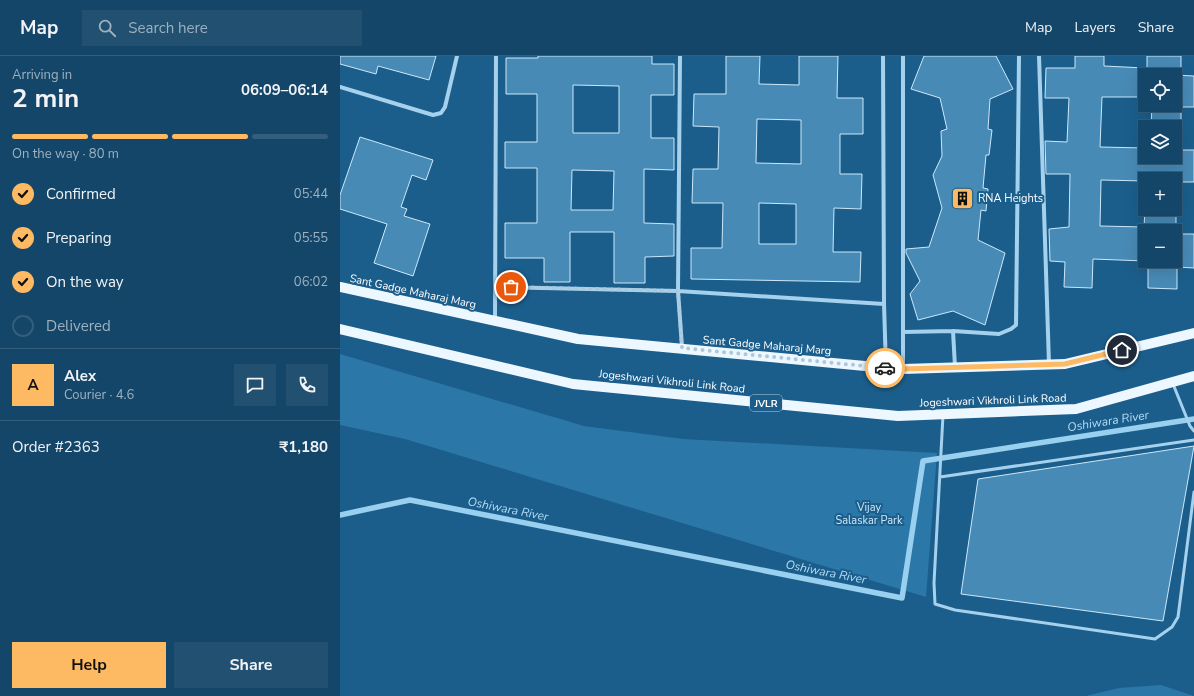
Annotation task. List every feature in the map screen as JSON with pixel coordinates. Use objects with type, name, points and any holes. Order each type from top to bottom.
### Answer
[{"type":"main road","name":"Sant Gadge Maharaj Marg","points":[[340,287],[578,339],[903,369],[1065,364],[1194,333]]},
{"type":"main road","name":"Jogeshwari Vikhroli Link Road","points":[[340,329],[573,384],[898,416],[1076,408],[1194,376]]},
{"type":"street","points":[[340,87],[432,115],[440,114],[445,106],[457,56]]},
{"type":"street","points":[[495,320],[496,56]]},
{"type":"street","points":[[680,56],[678,291],[682,348]]},
{"type":"street","points":[[883,56],[884,304],[886,368]]},
{"type":"street","points":[[903,56],[903,369]]},
{"type":"street","points":[[903,332],[999,334],[1016,325],[1019,56]]},
{"type":"street","points":[[1039,56],[1049,364]]},
{"type":"street","points":[[496,287],[678,291],[884,304]]},
{"type":"street","points":[[953,332],[955,367]]},
{"type":"lane","points":[[1172,382],[1189,423],[1194,431]]},
{"type":"lane","points":[[943,414],[934,584],[935,604],[955,610],[1155,638],[1172,627],[1178,617],[1194,492]]},
{"type":"lane","points":[[940,477],[1194,440]]},
{"type":"green space","name":"Vijay Salaskar Park","points":[[340,354],[584,426],[683,439],[937,453],[926,597],[405,439],[340,425]]},
{"type":"green space","points":[[1161,685],[1194,696],[1086,696],[1119,688]]},
{"type":"building","points":[[340,56],[436,56],[429,80],[378,66],[376,74],[340,64]]},
{"type":"building","points":[[538,56],[652,56],[652,64],[674,64],[674,95],[651,95],[651,138],[674,138],[674,170],[644,169],[644,223],[674,224],[674,256],[645,257],[645,283],[614,283],[614,232],[570,232],[570,282],[544,282],[544,258],[505,258],[505,223],[537,223],[537,168],[505,168],[505,142],[537,142],[537,94],[506,94],[506,58],[538,58]],"holes":[[[573,85],[619,86],[619,133],[573,133]],[[572,170],[614,171],[613,210],[571,210]]]},
{"type":"building","points":[[726,56],[760,56],[759,84],[799,85],[799,56],[838,56],[837,98],[863,98],[863,134],[840,134],[840,174],[862,174],[861,209],[834,208],[833,252],[861,252],[860,282],[691,279],[691,248],[722,248],[723,203],[692,203],[693,169],[718,169],[719,127],[693,126],[694,94],[726,94]],"holes":[[[757,119],[801,120],[801,164],[756,163]],[[759,203],[796,204],[796,244],[759,244]]]},
{"type":"building","name":"RNA Heights","points":[[924,56],[996,56],[1013,89],[990,99],[988,129],[992,130],[989,155],[986,155],[983,188],[988,189],[986,211],[981,210],[978,240],[1005,253],[985,325],[953,311],[918,320],[910,294],[920,281],[906,253],[906,249],[929,247],[942,208],[933,175],[942,156],[941,131],[947,129],[940,98],[911,89]]},
{"type":"building","points":[[1075,56],[1104,56],[1104,66],[1145,68],[1138,68],[1138,97],[1102,97],[1100,147],[1138,148],[1138,164],[1182,164],[1182,150],[1194,150],[1194,182],[1182,182],[1182,172],[1138,172],[1138,181],[1101,180],[1100,226],[1138,227],[1138,261],[1093,259],[1092,288],[1064,287],[1065,262],[1050,261],[1049,229],[1069,227],[1070,174],[1046,174],[1045,141],[1067,142],[1069,98],[1045,98],[1046,68],[1075,68]]},
{"type":"building","points":[[1147,56],[1181,56],[1181,68],[1147,68]]},
{"type":"building","points":[[1182,75],[1194,76],[1194,107],[1182,107]]},
{"type":"building","points":[[1152,112],[1181,112],[1181,120],[1151,120]]},
{"type":"building","points":[[360,137],[433,160],[426,180],[412,175],[401,207],[407,209],[404,216],[430,224],[413,276],[374,263],[387,224],[340,209],[340,195]]},
{"type":"building","points":[[1145,216],[1176,216],[1176,224],[1144,224]]},
{"type":"building","points":[[1182,234],[1194,234],[1194,268],[1182,267]]},
{"type":"building","points":[[1148,268],[1177,268],[1177,289],[1148,288]]},
{"type":"building","points":[[1194,446],[1163,621],[961,594],[978,479]]},
{"type":"waterway","name":"Oshiwara River","points":[[340,515],[410,500],[902,598],[923,461],[1194,419]]},
{"type":"way so far","points":[[511,287],[678,291],[682,348],[885,368]]},
{"type":"place","name":"RNA Heights","points":[[963,198]]},
{"type":"route","points":[[885,368],[903,369],[1065,364],[1122,350]]}]
